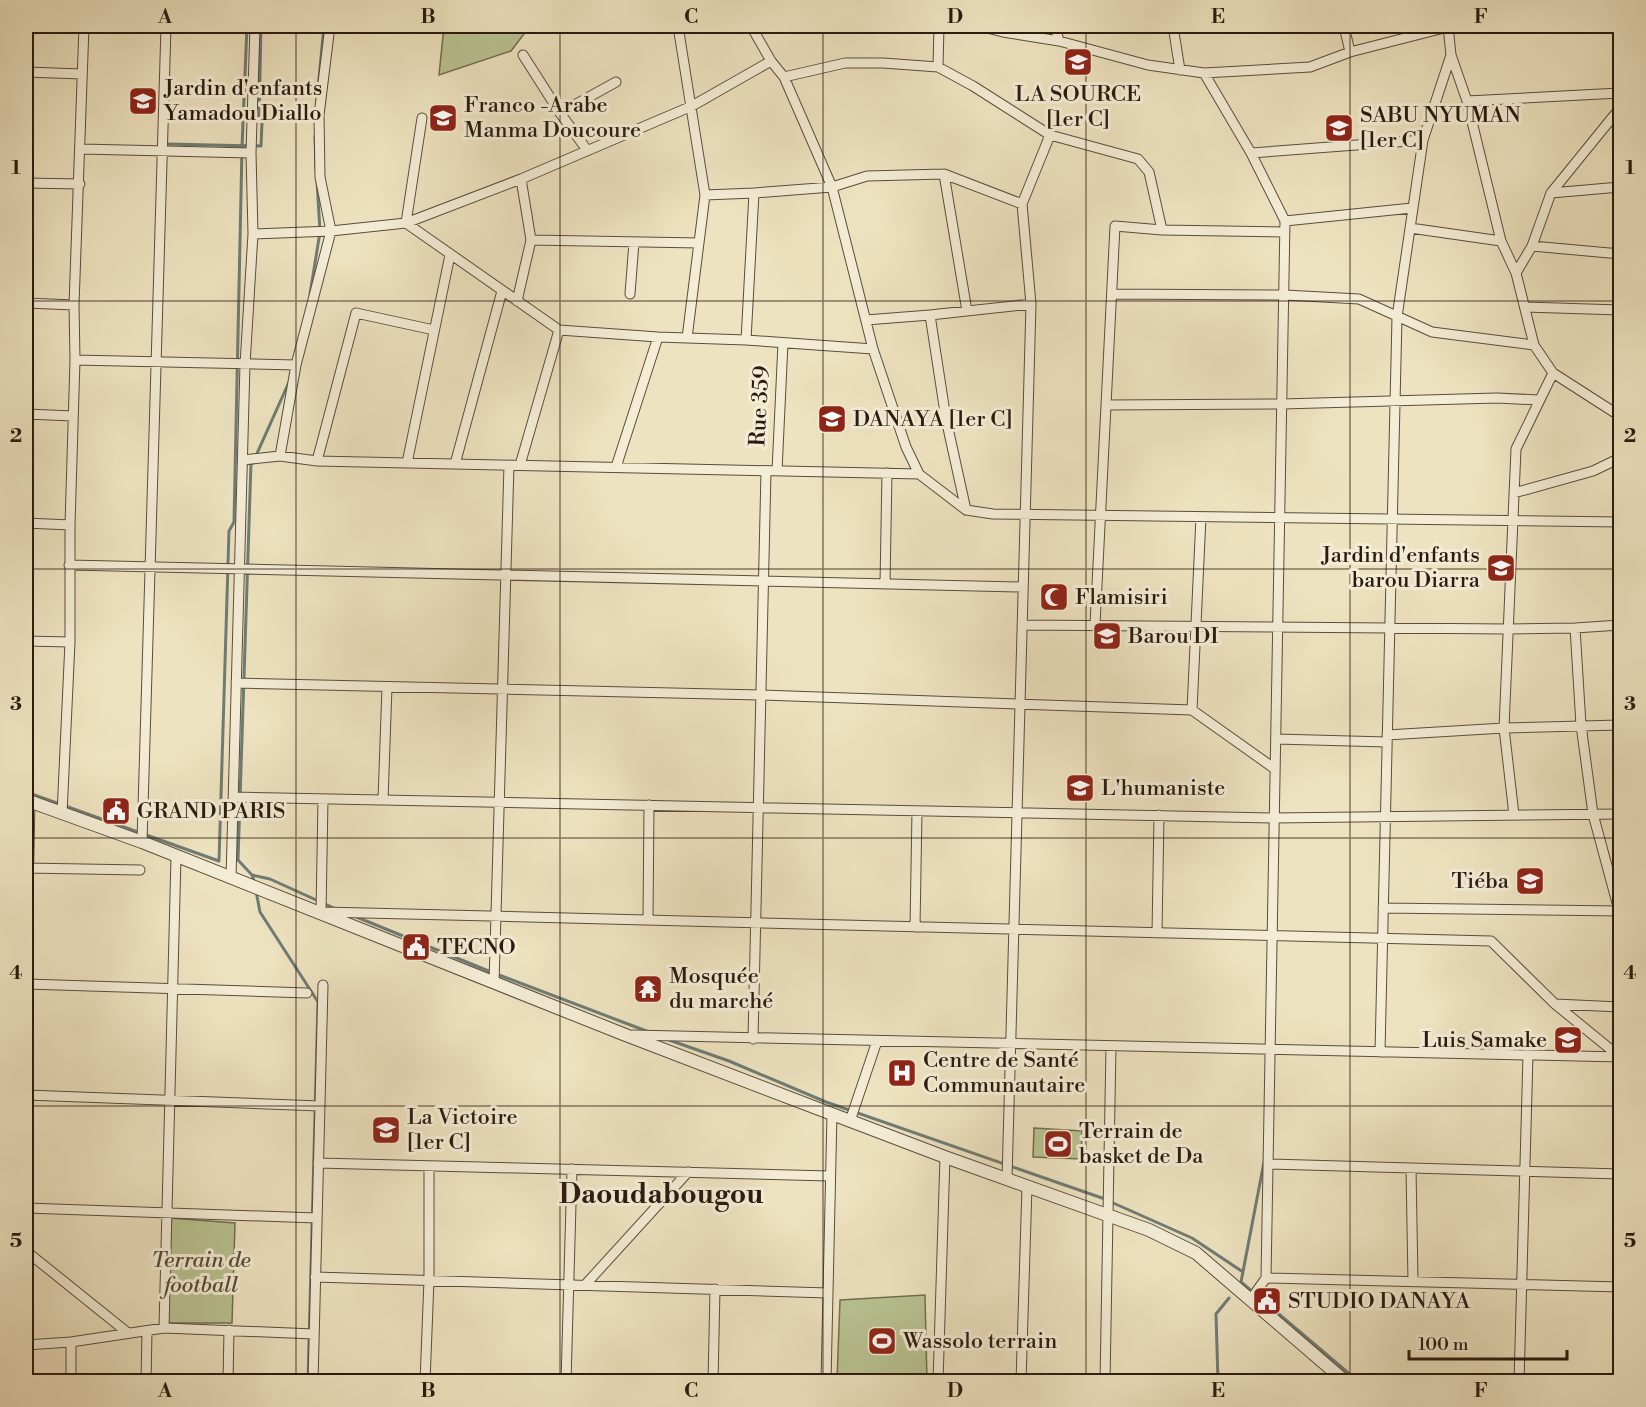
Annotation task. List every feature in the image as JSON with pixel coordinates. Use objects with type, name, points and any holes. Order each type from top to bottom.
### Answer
[{"type":"street","points":[[62,814],[70,642],[69,565],[75,360],[74,304],[84,26]]},
{"type":"street","points":[[142,842],[166,26]]},
{"type":"street","points":[[231,878],[245,364],[253,234],[251,153],[255,26]]},
{"type":"street","points":[[280,456],[296,365],[331,231],[320,177],[319,115],[330,26]]},
{"type":"street","points":[[678,26],[705,195],[687,338]]},
{"type":"street","points":[[751,26],[771,61],[784,77],[832,187],[873,349],[903,438],[919,474],[966,510],[1025,515],[1620,522]]},
{"type":"street","points":[[938,67],[939,26]]},
{"type":"street","points":[[979,26],[1059,41],[1148,65],[1204,73],[1310,67],[1350,52],[1448,26],[1451,55],[1467,101],[1501,241],[1516,273],[1534,345],[1553,373],[1620,416]]},
{"type":"street","points":[[1055,26],[1059,41]]},
{"type":"street","points":[[1173,26],[1180,70]]},
{"type":"street","points":[[1344,26],[1350,52]]},
{"type":"street","points":[[523,55],[587,150]]},
{"type":"street","points":[[1380,1052],[1397,317],[1423,140],[1451,55]]},
{"type":"street","points":[[253,234],[331,231],[406,223],[521,179],[692,106],[771,61]]},
{"type":"street","points":[[784,77],[844,63],[938,67],[973,86],[1050,135],[1138,159],[1149,172],[1162,230]]},
{"type":"street","points":[[26,72],[82,74]]},
{"type":"street","points":[[1204,73],[1251,153],[1285,221],[1266,1278],[1251,1299]]},
{"type":"street","points":[[560,113],[616,82]]},
{"type":"street","points":[[1467,101],[1620,93]]},
{"type":"street","points":[[1516,273],[1533,246],[1551,193],[1620,108]]},
{"type":"street","points":[[406,223],[422,118]]},
{"type":"street","points":[[1008,1179],[1031,304],[1022,204],[1050,135]]},
{"type":"street","points":[[1251,153],[1423,140]]},
{"type":"street","points":[[81,149],[251,153]]},
{"type":"street","points":[[705,195],[832,187],[867,176],[944,174],[1022,204]]},
{"type":"street","points":[[944,174],[967,311]]},
{"type":"street","points":[[517,302],[531,240],[521,179]]},
{"type":"street","points":[[26,183],[80,184]]},
{"type":"street","points":[[1551,193],[1620,187]]},
{"type":"street","points":[[746,340],[754,193]]},
{"type":"street","points":[[1285,221],[1412,208]]},
{"type":"street","points":[[406,223],[559,330],[873,349]]},
{"type":"street","points":[[1095,625],[1115,226],[1162,230],[1285,232]]},
{"type":"street","points":[[1410,228],[1501,241]]},
{"type":"street","points":[[531,240],[699,243]]},
{"type":"street","points":[[630,294],[634,242]]},
{"type":"street","points":[[1533,246],[1620,254]]},
{"type":"street","points":[[407,463],[450,255]]},
{"type":"street","points":[[455,464],[502,291]]},
{"type":"street","points":[[1112,294],[1285,295],[1359,300],[1432,332],[1534,345]]},
{"type":"street","points":[[26,303],[74,304]]},
{"type":"street","points":[[866,320],[1031,304]]},
{"type":"street","points":[[1526,307],[1620,310]]},
{"type":"street","points":[[317,461],[357,313],[434,330]]},
{"type":"street","points":[[930,315],[946,419],[966,510]]},
{"type":"street","points":[[520,465],[559,330]]},
{"type":"street","points":[[616,467],[658,337]]},
{"type":"street","name":"Rue 359","points":[[777,471],[783,343]]},
{"type":"street","points":[[75,360],[296,365]]},
{"type":"street","points":[[1514,815],[1504,729],[1516,449],[1553,373]]},
{"type":"street","points":[[1106,405],[1282,404],[1497,398],[1539,400]]},
{"type":"street","points":[[26,414],[73,416]]},
{"type":"street","points":[[243,460],[280,456],[317,461],[919,474]]},
{"type":"street","points":[[1514,493],[1593,471],[1620,458]]},
{"type":"street","points":[[494,983],[509,465]]},
{"type":"street","points":[[753,1039],[766,471]]},
{"type":"street","points":[[885,584],[887,473]]},
{"type":"street","points":[[1192,710],[1201,517]]},
{"type":"street","points":[[26,523],[70,525]]},
{"type":"street","points":[[69,565],[1023,587]]},
{"type":"street","points":[[1022,625],[1508,629],[1620,625]]},
{"type":"street","points":[[1383,908],[1620,912],[1593,814],[1581,725],[1575,628]]},
{"type":"street","points":[[26,641],[70,642]]},
{"type":"street","points":[[236,683],[760,695],[1192,710],[1275,769]]},
{"type":"street","points":[[383,800],[387,687]]},
{"type":"street","points":[[1276,739],[1387,739],[1504,729],[1620,725]]},
{"type":"street","points":[[233,797],[1274,818],[1620,814]]},
{"type":"street","points":[[320,912],[323,799]]},
{"type":"street","points":[[307,993],[26,985],[28,801],[142,842],[623,1034],[850,1121],[1149,1230],[1196,1253],[1346,1382]]},
{"type":"street","points":[[648,920],[649,805]]},
{"type":"street","points":[[915,927],[917,811]]},
{"type":"street","points":[[1158,933],[1159,815]]},
{"type":"street","points":[[164,1328],[176,856]]},
{"type":"street","points":[[27,868],[140,870]]},
{"type":"street","points":[[320,912],[1491,941],[1555,1004],[1620,1057]]},
{"type":"street","points":[[313,1382],[323,985]]},
{"type":"street","points":[[1555,1004],[1620,1007]]},
{"type":"street","points":[[623,1034],[753,1039],[1620,1057]]},
{"type":"street","points":[[850,1121],[876,1041]]},
{"type":"street","points":[[1105,1382],[1112,1046]]},
{"type":"street","points":[[1519,1382],[1528,1055]]},
{"type":"street","points":[[26,1095],[320,1106]]},
{"type":"street","points":[[826,1382],[832,1114]]},
{"type":"street","points":[[938,1382],[945,1157]]},
{"type":"street","points":[[318,1163],[830,1176]]},
{"type":"street","points":[[1268,1164],[1620,1174]]},
{"type":"street","points":[[425,1382],[429,1280],[429,1166]]},
{"type":"street","points":[[1412,1168],[1413,1281]]},
{"type":"street","points":[[566,1382],[572,1169]]},
{"type":"street","points":[[585,1285],[688,1173]]},
{"type":"street","points":[[1021,1382],[1027,1186]]},
{"type":"street","points":[[26,1209],[317,1218]]},
{"type":"street","points":[[26,1251],[128,1334]]},
{"type":"street","points":[[315,1277],[828,1293]]},
{"type":"street","points":[[1266,1278],[1620,1287]]},
{"type":"street","points":[[713,1382],[715,1290]]},
{"type":"street","points":[[26,1345],[71,1342],[164,1328],[314,1334]]},
{"type":"street","points":[[146,1382],[147,1330]]},
{"type":"street","points":[[228,1382],[229,1330]]},
{"type":"street","points":[[70,1382],[71,1342]]},
{"type":"green space","points":[[444,26],[530,26],[511,51],[439,75]]},
{"type":"green space","name":"Terrain de basket de Da","points":[[1034,1128],[1082,1131],[1081,1159],[1033,1157]]},
{"type":"green space","name":"Terrain de football","points":[[170,1218],[235,1223],[232,1323],[167,1323]]},
{"type":"green space","name":"Wassolo terrain","points":[[925,1295],[927,1381],[837,1381],[840,1300]]},
{"type":"waterway","points":[[26,792],[219,861],[229,531],[234,522],[242,147],[247,26]]},
{"type":"waterway","points":[[168,144],[261,146],[262,122],[259,119],[261,26]]},
{"type":"waterway","points":[[317,100],[324,26]]},
{"type":"waterway","points":[[315,136],[316,169]]},
{"type":"waterway","points":[[310,294],[320,232],[317,181]]},
{"type":"waterway","points":[[255,458],[289,382]]},
{"type":"waterway","points":[[251,463],[238,860],[252,875],[254,881]]},
{"type":"waterway","points":[[252,875],[270,879],[336,909]]},
{"type":"waterway","points":[[256,891],[260,912],[318,1002],[308,1382]]},
{"type":"waterway","points":[[354,916],[491,972],[649,1032]]},
{"type":"waterway","points":[[669,1040],[729,1061],[826,1102],[1105,1199]]},
{"type":"waterway","points":[[1264,1162],[1241,1282],[1359,1382]]},
{"type":"waterway","points":[[1111,1202],[1192,1238],[1243,1272]]},
{"type":"waterway","points":[[1218,1382],[1216,1314],[1229,1298]]},
{"type":"place","name":"LA SOURCE [1er C]","points":[[1078,62]]},
{"type":"place","name":"Jardin d'enfants Yamadou Diallo","points":[[143,101]]},
{"type":"place","name":"Franco -Arabe Manma Doucoure","points":[[443,118]]},
{"type":"place","name":"SABU NYUMAN [1er C]","points":[[1339,128]]},
{"type":"place","name":"DANAYA [1er C]","points":[[832,419]]},
{"type":"place","name":"Jardin d'enfants barou Diarra","points":[[1501,568]]},
{"type":"place","name":"Flamisiri","points":[[1054,597]]},
{"type":"place","name":"Barou DI","points":[[1107,636]]},
{"type":"place","name":"L'humaniste","points":[[1080,788]]},
{"type":"place","name":"GRAND PARIS","points":[[116,811]]},
{"type":"place","name":"Tiéba","points":[[1530,881]]},
{"type":"place","name":"TECNO","points":[[416,947]]},
{"type":"place","name":"Mosquée du marché","points":[[648,989]]},
{"type":"place","name":"Luis Samake","points":[[1568,1040]]},
{"type":"place","name":"Centre de Santé Communautaire","points":[[902,1073]]},
{"type":"place","name":"La Victoire [1er C]","points":[[386,1130]]},
{"type":"place","name":"Terrain de basket de Da","points":[[1058,1144]]},
{"type":"place","name":"STUDIO DANAYA","points":[[1267,1301]]},
{"type":"place","name":"Wassolo terrain","points":[[882,1341]]},
{"type":"district","name":"Daoudabougou","points":[[661,1194]]}]
